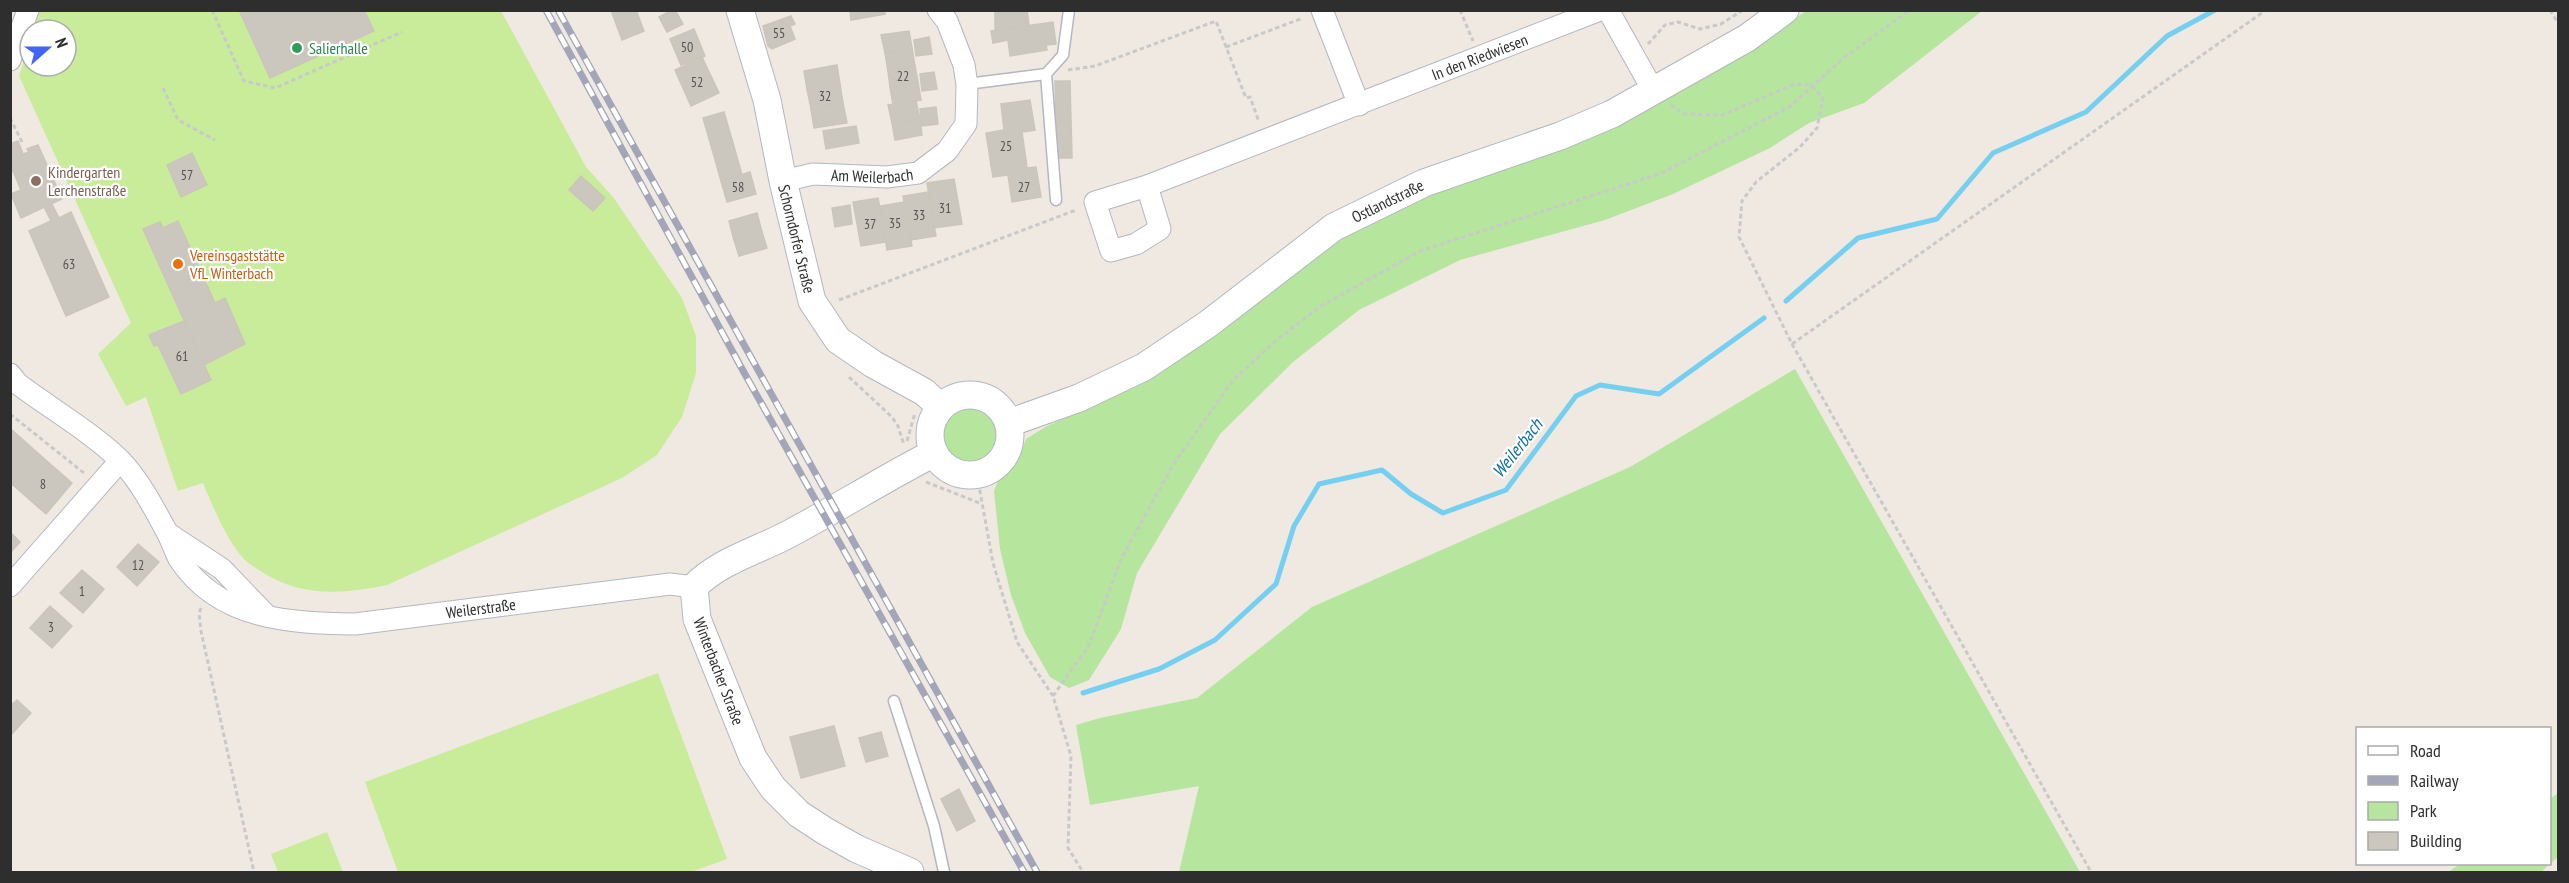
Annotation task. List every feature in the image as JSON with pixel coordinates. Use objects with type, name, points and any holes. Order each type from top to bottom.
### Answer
[{"type":"street","points":[[10,60],[28,10]]},
{"type":"street","name":"Schorndorfer Straße","points":[[740,10],[767,100],[783,181],[812,301],[838,339],[873,364],[933,399]]},
{"type":"street","name":"Am Weilerbach","points":[[783,181],[813,174],[887,177],[918,173],[947,151],[966,124],[967,84],[964,65],[947,21],[938,10]]},
{"type":"street","name":"In den Riedwiesen","points":[[1095,202],[1147,186],[1600,10]]},
{"type":"street","points":[[1608,10],[1654,92]]},
{"type":"street","name":"Ostlandstraße","points":[[1009,423],[1079,398],[1144,367],[1208,324],[1334,228],[1424,183],[1560,136],[1612,114],[1747,38],[1785,10]]},
{"type":"street","points":[[1322,11],[1359,105]]},
{"type":"street","points":[[1095,202],[1111,251],[1136,244],[1160,229],[1147,186]]},
{"type":"street","name":"Weilerstraße","points":[[10,374],[18,384],[120,461],[135,478],[168,534],[179,559],[209,590],[243,612],[313,623],[355,624],[670,584],[694,587]]},
{"type":"street","points":[[694,587],[708,572],[765,547],[923,458],[930,441],[930,428],[934,417],[933,399],[952,399],[966,395],[980,396],[998,406],[1009,423],[1011,437],[1008,450],[1001,462],[990,471],[977,475],[964,475],[923,458]]},
{"type":"street","points":[[10,586],[120,461]]},
{"type":"street","name":"Weilerstraße","points":[[168,534],[222,569],[267,616]]},
{"type":"street","name":"Winterbacher Straße","points":[[694,587],[697,619],[753,758],[773,788],[799,814],[825,831],[857,849],[910,873]]},
{"type":"lane","points":[[967,84],[1046,74],[1064,55],[1069,10]]},
{"type":"lane","points":[[1046,74],[1056,200]]},
{"type":"lane","points":[[894,701],[934,826],[944,873]]},
{"type":"path","points":[[212,10],[244,81],[275,88],[402,32]]},
{"type":"path","points":[[1460,10],[1479,56]]},
{"type":"path","points":[[1636,58],[1665,25],[1678,22],[1700,29],[1721,24],[1743,10]]},
{"type":"path","points":[[1053,696],[1088,647],[1122,557],[1174,463],[1234,379],[1278,339],[1321,306],[1420,251],[1662,173],[1789,106],[1846,56],[1910,10]]},
{"type":"path","points":[[1792,345],[2266,10]]},
{"type":"path","points":[[2550,10],[2559,23]]},
{"type":"path","points":[[1226,47],[1322,11]]},
{"type":"path","points":[[1046,74],[1095,66],[1216,21],[1246,98],[1250,97],[1265,141]]},
{"type":"path","points":[[1654,92],[1683,114],[1722,115],[1793,85],[1806,83],[1813,85],[1823,99],[1817,128],[1800,147],[1756,182],[1742,201],[1739,237],[1792,345],[2091,873]]},
{"type":"path","points":[[163,88],[178,120],[215,140]]},
{"type":"path","points":[[10,118],[23,144]]},
{"type":"path","points":[[817,308],[1095,202]]},
{"type":"path","points":[[846,373],[892,417],[898,426],[905,447],[917,406],[933,399]]},
{"type":"path","points":[[10,414],[85,474]]},
{"type":"path","points":[[923,458],[918,479],[982,504]]},
{"type":"path","points":[[977,475],[993,563],[1017,642],[1053,696],[1071,756],[1068,848],[1083,873]]},
{"type":"path","points":[[209,590],[199,613],[201,631],[254,873]]},
{"type":"green space","points":[[39,11],[501,11],[586,167],[613,197],[682,298],[696,336],[696,373],[682,417],[657,455],[622,478],[387,585],[338,592],[306,589],[274,579],[250,564],[229,539],[203,483],[178,491],[146,397],[126,406],[98,354],[131,323],[20,78],[78,78],[78,18],[37,18]]},
{"type":"green space","points":[[1806,11],[1982,11],[1864,103],[1809,123],[1770,148],[1673,194],[1605,220],[1460,260],[1359,310],[1293,362],[1220,434],[1137,573],[1121,629],[1089,680],[1069,688],[1050,677],[1025,633],[1011,595],[1000,549],[994,491],[998,481],[1020,455],[1026,439],[1047,426],[1099,404],[1163,370],[1307,259],[1378,217],[1736,58]]},
{"type":"green space","points":[[1795,369],[2080,872],[1179,872],[1199,786],[1090,805],[1076,725],[1197,698],[1312,607],[1630,467]]},
{"type":"green space","points":[[971,406],[982,408],[995,419],[1000,435],[998,446],[987,459],[971,464],[960,462],[947,451],[942,435],[944,424],[955,411]]},
{"type":"green space","points":[[658,673],[727,859],[691,872],[398,872],[365,782]]},
{"type":"green space","points":[[2558,793],[2558,857],[2551,863],[2551,798]]},
{"type":"green space","points":[[327,832],[343,872],[278,872],[271,854]]},
{"type":"green space","points":[[2458,865],[2549,865],[2541,872],[2448,872]]},
{"type":"building","name":"Salierhalle","points":[[239,10],[364,10],[374,31],[270,78]]},
{"type":"building","points":[[611,10],[636,10],[644,31],[622,40]]},
{"type":"building","points":[[675,10],[683,24],[667,32],[659,17]]},
{"type":"building","points":[[850,10],[885,10],[885,14],[851,20]]},
{"type":"building","points":[[995,10],[1027,10],[1029,25],[995,31]]},
{"type":"building","points":[[791,16],[795,24],[790,26],[795,39],[772,49],[768,46],[763,26]]},
{"type":"building","points":[[1053,22],[1056,44],[1046,45],[1047,50],[1010,56],[1008,40],[993,43],[991,31]]},
{"type":"building","points":[[694,29],[705,56],[681,65],[670,39]]},
{"type":"building","points":[[909,31],[912,48],[885,53],[881,35]]},
{"type":"building","points":[[929,37],[932,54],[916,56],[914,40]]},
{"type":"building","points":[[912,48],[915,66],[888,71],[885,53]]},
{"type":"building","points":[[702,57],[719,93],[691,106],[675,70]]},
{"type":"building","points":[[837,65],[840,84],[807,89],[804,71]]},
{"type":"building","points":[[915,66],[918,82],[890,87],[888,71]]},
{"type":"building","points":[[934,72],[937,89],[922,91],[920,74]]},
{"type":"building","points":[[1055,81],[1070,81],[1072,158],[1057,158]]},
{"type":"building","points":[[918,82],[921,100],[893,104],[890,87]]},
{"type":"building","points":[[840,84],[843,103],[811,109],[807,89]]},
{"type":"building","points":[[1030,100],[1035,130],[1022,132],[1026,160],[991,165],[986,133],[1004,130],[1001,104]]},
{"type":"building","points":[[916,101],[920,119],[892,123],[888,105]]},
{"type":"building","points":[[843,103],[847,123],[814,128],[811,109]]},
{"type":"building","points":[[936,107],[938,124],[922,126],[920,109]]},
{"type":"building","points":[[724,112],[733,143],[712,149],[703,118]]},
{"type":"building","points":[[920,119],[922,135],[895,140],[892,123]]},
{"type":"building","points":[[856,126],[859,143],[826,149],[823,131]]},
{"type":"building","name":"Kindergarten Lerchenstraße","points":[[18,141],[23,154],[29,152],[27,149],[38,145],[62,199],[21,218],[11,194],[21,190],[13,171],[10,172],[10,144]]},
{"type":"building","points":[[733,143],[742,175],[721,181],[712,149]]},
{"type":"building","points":[[192,153],[207,185],[181,197],[167,165]]},
{"type":"building","points":[[1026,160],[1027,168],[1036,167],[1041,197],[1012,202],[1008,175],[993,177],[991,165]]},
{"type":"building","points":[[750,172],[756,194],[727,202],[721,181]]},
{"type":"building","points":[[581,176],[605,198],[593,211],[569,190]]},
{"type":"building","points":[[954,179],[962,224],[934,228],[927,183]]},
{"type":"building","points":[[928,192],[936,236],[911,240],[903,196]]},
{"type":"building","points":[[878,198],[886,242],[861,246],[853,202]]},
{"type":"building","points":[[904,202],[912,246],[887,250],[880,206]]},
{"type":"building","points":[[52,204],[59,218],[71,212],[109,297],[66,316],[29,231],[51,221],[44,207]]},
{"type":"building","points":[[850,205],[852,224],[835,227],[832,208]]},
{"type":"building","points":[[757,213],[762,232],[734,240],[729,221]]},
{"type":"building","name":"Vereinsgaststätte VfL Winterbach","points":[[178,221],[215,303],[225,298],[245,344],[204,365],[143,229],[160,222],[163,228]]},
{"type":"building","points":[[762,232],[767,248],[739,256],[734,240]]},
{"type":"building","points":[[184,321],[211,380],[181,394],[158,345],[154,346],[149,335]]},
{"type":"building","points":[[12,430],[40,455],[13,485],[10,483]]},
{"type":"building","points":[[40,455],[72,483],[46,514],[13,485]]},
{"type":"building","points":[[10,532],[20,542],[10,553]]},
{"type":"building","points":[[138,544],[159,562],[137,586],[117,567]]},
{"type":"building","points":[[82,570],[104,589],[83,613],[60,593]]},
{"type":"building","points":[[50,606],[72,626],[52,648],[30,628]]},
{"type":"building","points":[[17,700],[31,713],[10,736],[10,701],[13,704]]},
{"type":"building","points":[[834,726],[845,766],[801,778],[790,737]]},
{"type":"building","points":[[881,732],[888,756],[866,762],[859,738]]},
{"type":"building","points":[[959,789],[975,821],[957,831],[941,799]]},
{"type":"waterway","points":[[1786,301],[1858,238],[1937,219],[1993,153],[2086,112],[2167,36],[2215,10]]},
{"type":"waterway","name":"Weilerbach","points":[[1083,693],[1159,669],[1215,640],[1276,584],[1294,526],[1319,484],[1382,470],[1411,494],[1443,513],[1506,490],[1576,396],[1600,385],[1659,394],[1764,318]]},
{"type":"railway","points":[[546,10],[741,367],[1024,872]]},
{"type":"railway","points":[[558,10],[1037,872]]},
{"type":"place","name":"Salierhalle","points":[[297,48]]},
{"type":"place","name":"Kindergarten Lerchenstraße","points":[[36,181]]},
{"type":"place","name":"Vereinsgaststätte VfL Winterbach","points":[[178,264]]}]
